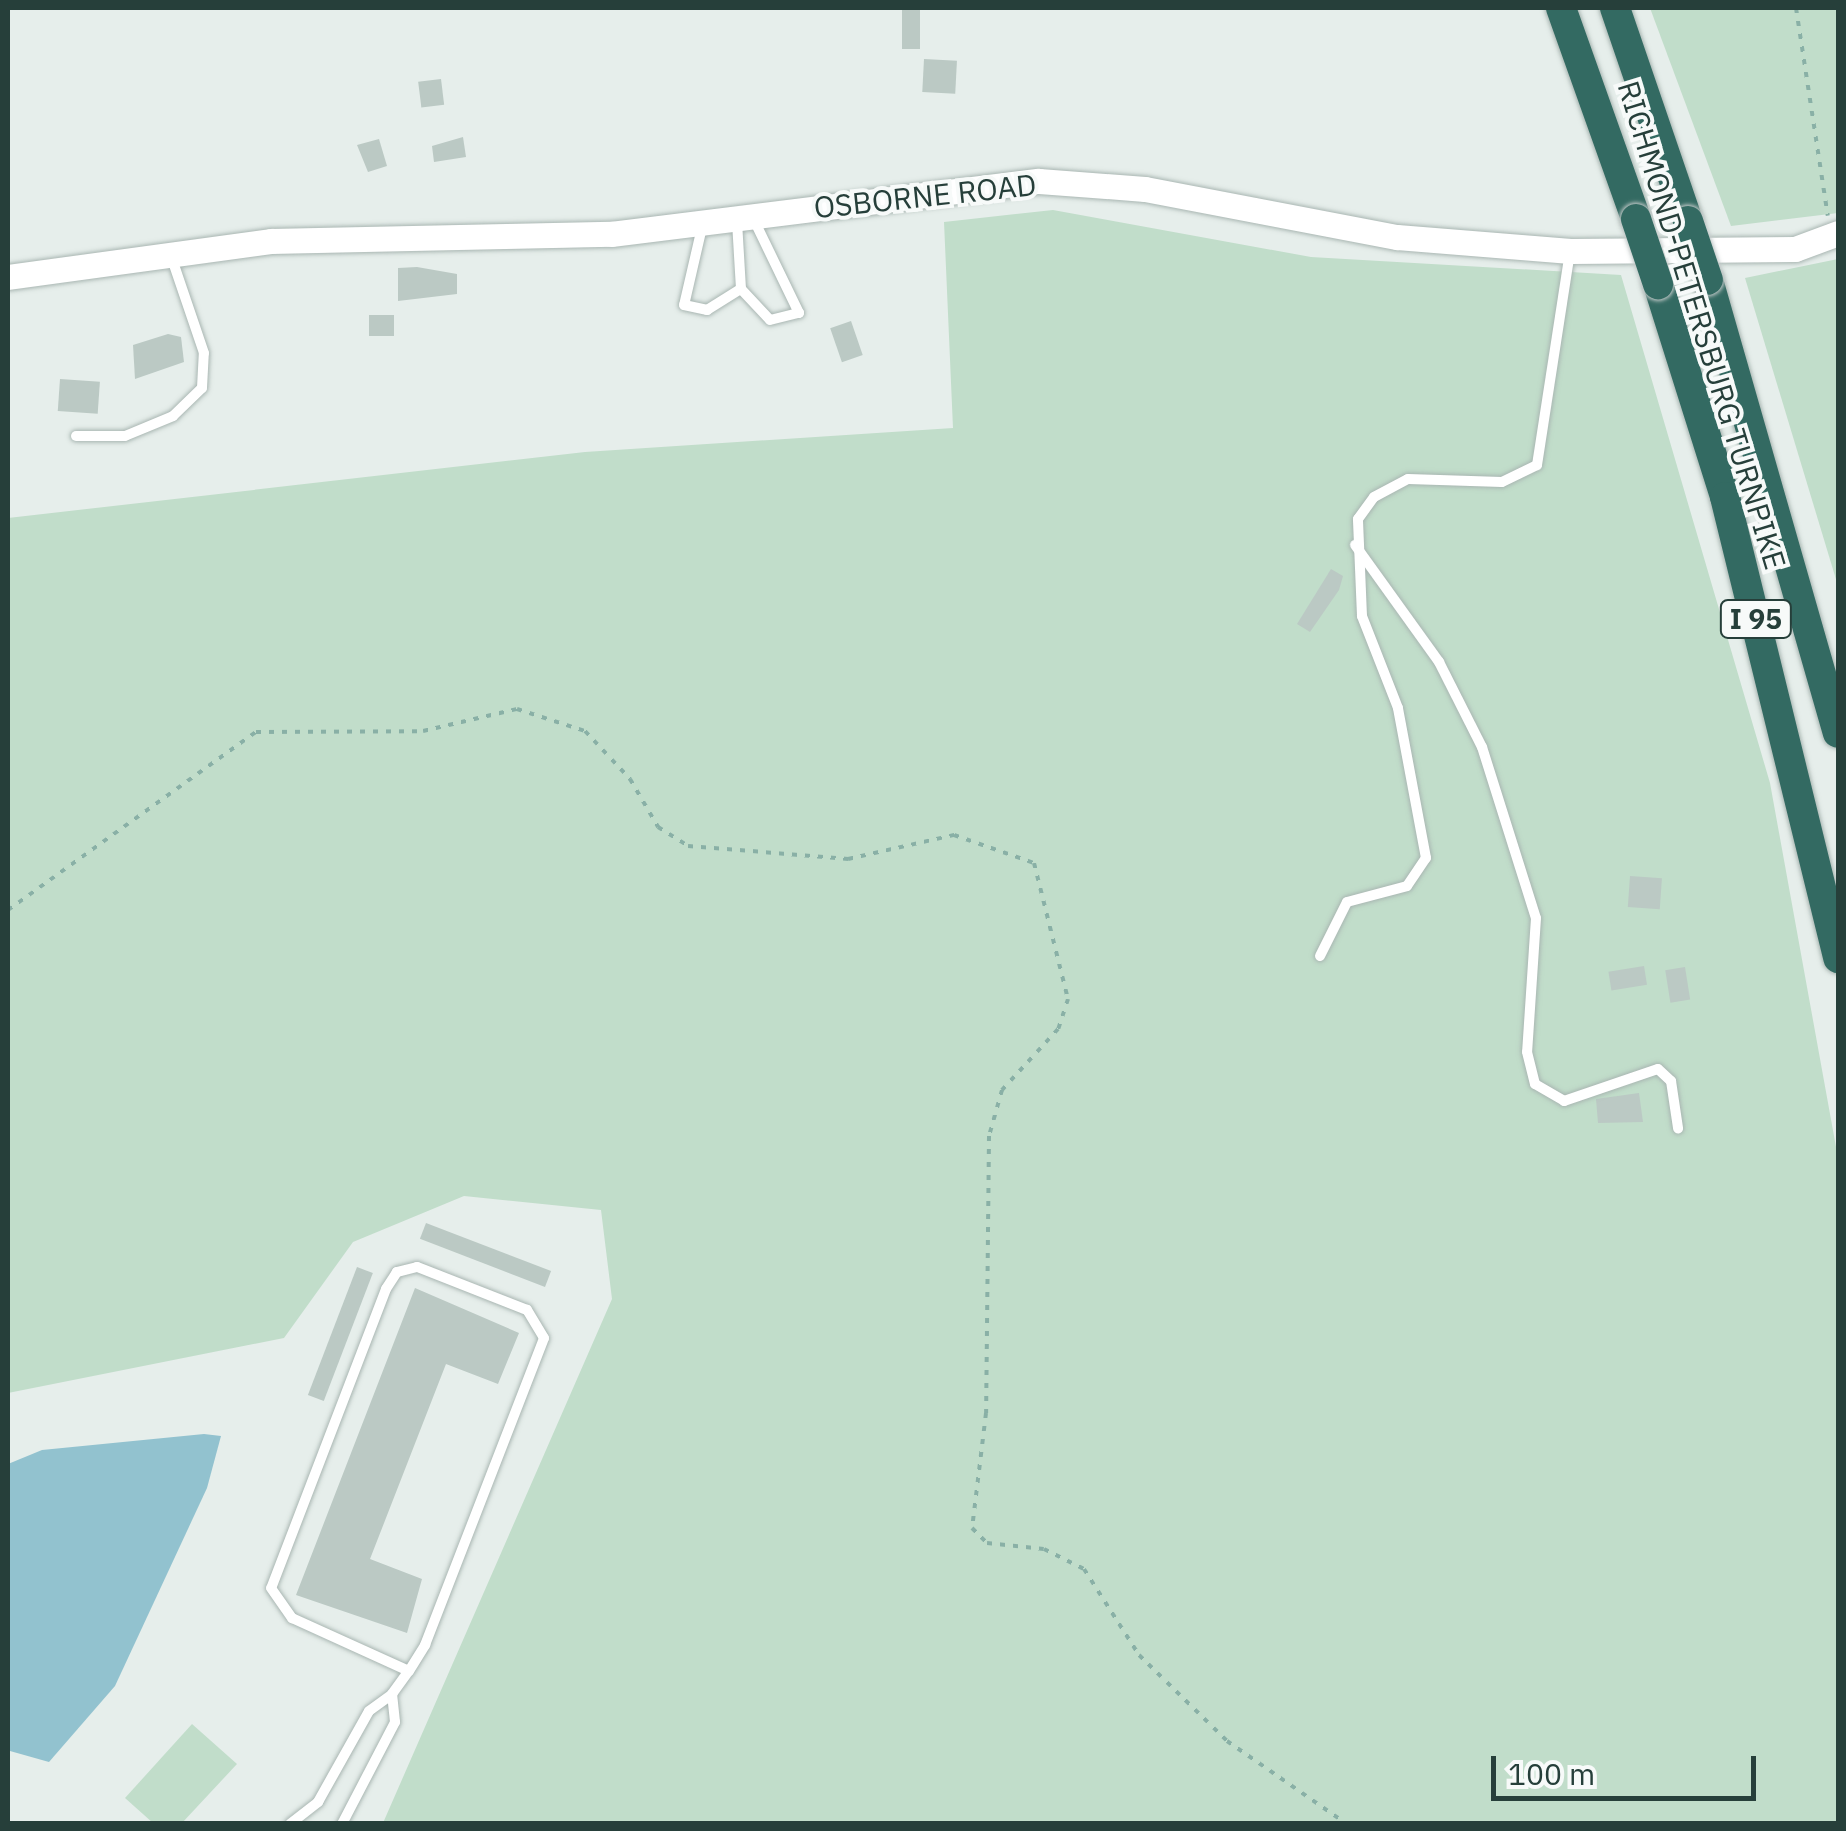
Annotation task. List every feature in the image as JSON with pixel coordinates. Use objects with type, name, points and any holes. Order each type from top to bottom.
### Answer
[{"type":"highway","name":"RICHMOND-PETERSBURG TURNPIKE","points":[[1561,8],[1658,284],[1730,516],[1838,958]]},
{"type":"highway","name":"RICHMOND-PETERSBURG TURNPIKE","points":[[1615,8],[1708,280],[1838,734]]},
{"type":"street","name":"OSBORNE ROAD","points":[[8,277],[271,241],[612,234],[1039,181],[1144,190],[1398,237],[1570,251],[1795,249],[1834,234]]},
{"type":"lane","points":[[744,217],[799,314],[770,320],[741,289],[744,217]]},
{"type":"lane","points":[[703,222],[684,305],[722,306],[741,289]]},
{"type":"lane","points":[[1320,956],[1348,902],[1408,886],[1426,858],[1398,708],[1362,616],[1354,544],[1364,508],[1390,486],[1423,477],[1502,482],[1537,464],[1570,251]]},
{"type":"lane","points":[[76,436],[125,436],[173,416],[202,388],[204,353],[171,255]]},
{"type":"lane","points":[[1354,544],[1439,662],[1482,747],[1536,918],[1526,1052],[1535,1084],[1564,1101],[1658,1070],[1671,1080],[1678,1128]]},
{"type":"lane","points":[[290,1824],[318,1802],[369,1712],[392,1694],[410,1671],[544,1338],[527,1310],[417,1267],[397,1272],[386,1289],[272,1588],[292,1618],[410,1671]]},
{"type":"lane","points":[[342,1824],[395,1722],[392,1694]]},
{"type":"path","points":[[1796,8],[1834,234]]},
{"type":"path","points":[[8,910],[256,732],[423,731],[517,709],[585,731],[630,779],[658,827],[688,846],[848,859],[954,835],[1034,863],[1068,999],[1058,1030],[1002,1090],[989,1136],[986,1413],[972,1528],[987,1542],[1044,1548],[1084,1568],[1140,1655],[1227,1741],[1348,1824]]},
{"type":"green space","points":[[1650,8],[1838,8],[1838,213],[1731,226]]},
{"type":"green space","points":[[1053,210],[1311,257],[1621,275],[1770,783],[1838,1158],[1838,1823],[383,1823],[612,1299],[601,1210],[464,1196],[353,1242],[284,1338],[8,1393],[8,518],[585,452],[953,428],[944,222]]},
{"type":"green space","points":[[1838,259],[1838,586],[1745,278]]},
{"type":"green space","points":[[192,1724],[237,1764],[182,1823],[153,1823],[125,1798]]},
{"type":"water","points":[[204,1434],[221,1436],[207,1488],[115,1686],[49,1762],[10,1751],[8,1464],[42,1450]]},
{"type":"building","points":[[902,8],[920,8],[920,49],[902,49]]},
{"type":"building","points":[[924,59],[957,61],[955,94],[922,92]]},
{"type":"building","points":[[441,79],[444,105],[421,108],[418,82]]},
{"type":"building","points":[[463,137],[466,157],[434,162],[432,146]]},
{"type":"building","points":[[379,139],[387,166],[368,172],[357,145]]},
{"type":"building","points":[[398,268],[457,274],[457,294],[398,301]]},
{"type":"building","points":[[369,315],[394,315],[394,336],[369,336]]},
{"type":"building","points":[[851,321],[863,355],[842,362],[830,328]]},
{"type":"building","points":[[168,334],[181,337],[184,362],[135,379],[133,345]]},
{"type":"building","points":[[60,379],[100,382],[98,414],[58,411]]},
{"type":"building","points":[[1331,569],[1343,576],[1339,590],[1310,632],[1297,624]]},
{"type":"building","points":[[1630,876],[1662,878],[1660,909],[1628,907]]},
{"type":"building","points":[[1644,966],[1647,985],[1611,990],[1608,972]]},
{"type":"building","points":[[1685,967],[1690,1000],[1670,1003],[1665,970]]},
{"type":"building","points":[[1639,1093],[1643,1122],[1598,1123],[1596,1099]]},
{"type":"building","points":[[426,1223],[551,1271],[545,1287],[420,1239]]},
{"type":"building","points":[[357,1267],[373,1273],[324,1401],[308,1395]]},
{"type":"building","points":[[415,1288],[519,1333],[498,1384],[446,1364],[370,1559],[422,1579],[407,1633],[296,1595]]}]
